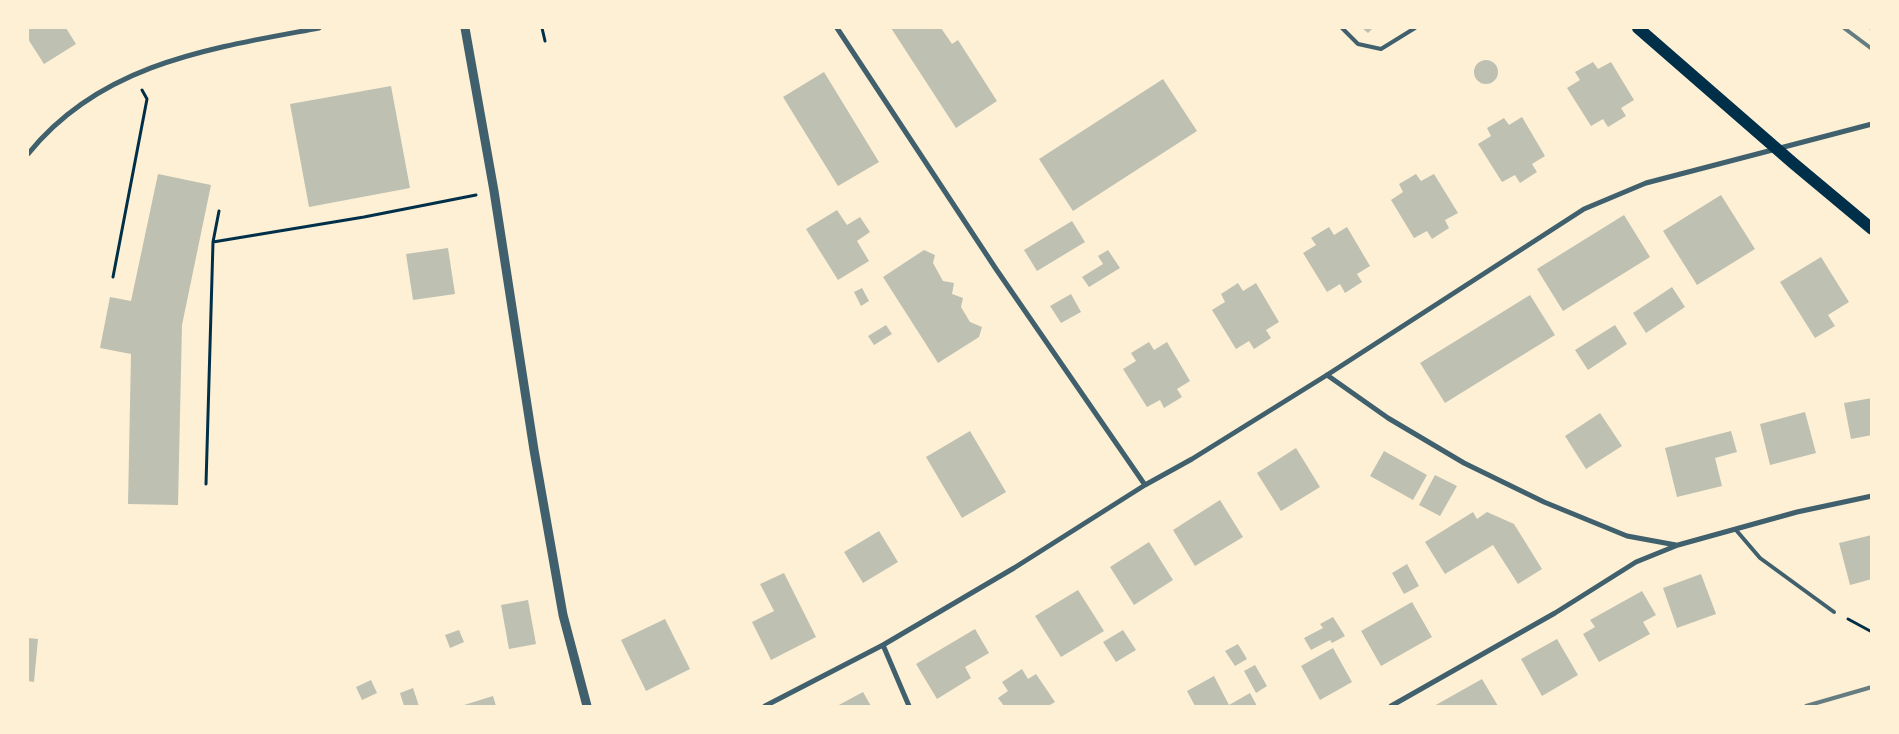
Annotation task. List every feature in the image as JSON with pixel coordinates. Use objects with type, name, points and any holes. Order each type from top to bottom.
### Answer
[{"type":"main road","points":[[1638,28],[1793,163],[1872,228]]},
{"type":"street","points":[[28,154],[36,143],[69,112],[103,90],[133,74],[173,59],[211,48],[319,28]]},
{"type":"street","points":[[465,28],[494,191],[534,450],[562,605],[588,706]]},
{"type":"street","points":[[837,28],[996,269],[1145,485]]},
{"type":"street","points":[[765,706],[883,645],[1014,568],[1145,485],[1192,459],[1327,375],[1584,209],[1646,183],[1872,124]]},
{"type":"street","points":[[1327,375],[1388,418],[1472,468],[1544,502],[1628,536],[1678,545]]},
{"type":"street","points":[[1391,706],[1555,613],[1636,562],[1678,545],[1798,512],[1872,496]]},
{"type":"street","points":[[883,645],[909,706]]},
{"type":"lane","points":[[1342,28],[1358,44],[1381,49],[1415,28]]},
{"type":"lane","points":[[1736,530],[1760,558],[1834,612]]},
{"type":"path","points":[[542,28],[545,41]]},
{"type":"path","points":[[113,277],[147,99],[133,74]]},
{"type":"path","points":[[214,242],[355,218],[494,191]]},
{"type":"path","points":[[206,484],[214,242],[219,211]]},
{"type":"path","points":[[1834,612],[1872,632]]},
{"type":"building","points":[[31,28],[66,28],[76,44],[44,64],[28,39],[28,30]]},
{"type":"building","points":[[891,28],[941,28],[952,44],[958,40],[997,101],[956,128]]},
{"type":"building","points":[[1362,28],[1373,28],[1368,33]]},
{"type":"building","points":[[1486,60],[1495,63],[1498,72],[1495,81],[1486,84],[1477,81],[1474,72],[1477,63]]},
{"type":"building","points":[[1593,62],[1598,69],[1611,62],[1634,100],[1621,108],[1626,116],[1608,127],[1603,119],[1591,126],[1567,88],[1580,80],[1575,72]]},
{"type":"building","points":[[824,72],[879,162],[838,186],[783,97]]},
{"type":"building","points":[[1163,79],[1197,131],[1073,211],[1039,159]]},
{"type":"building","points":[[391,86],[410,188],[309,207],[290,104]]},
{"type":"building","points":[[1522,117],[1545,156],[1532,164],[1537,172],[1520,183],[1515,175],[1502,182],[1478,144],[1491,136],[1487,128],[1504,118],[1509,125]]},
{"type":"building","points":[[158,174],[211,185],[182,325],[178,505],[128,504],[131,354],[100,348],[110,297],[131,301]]},
{"type":"building","points":[[1416,174],[1421,181],[1434,174],[1458,213],[1445,220],[1449,228],[1432,239],[1427,231],[1414,238],[1391,200],[1403,192],[1399,184]]},
{"type":"building","points":[[1721,195],[1755,249],[1697,285],[1663,231]]},
{"type":"building","points":[[837,210],[847,225],[860,217],[870,232],[857,241],[869,261],[838,280],[806,229]]},
{"type":"building","points":[[1624,215],[1650,257],[1563,311],[1537,269]]},
{"type":"building","points":[[1072,221],[1085,242],[1037,271],[1024,250]]},
{"type":"building","points":[[1329,227],[1334,235],[1347,227],[1370,266],[1357,274],[1362,282],[1345,293],[1340,284],[1327,292],[1303,253],[1316,245],[1311,238]]},
{"type":"building","points":[[448,248],[455,294],[413,300],[406,254]]},
{"type":"building","points":[[924,250],[935,255],[933,263],[943,281],[954,283],[952,294],[963,298],[961,307],[970,322],[982,327],[979,337],[938,363],[883,277]]},
{"type":"building","points":[[1108,250],[1120,268],[1089,287],[1082,277],[1103,264],[1098,256]]},
{"type":"building","points":[[1821,257],[1849,302],[1828,315],[1835,326],[1815,338],[1780,282]]},
{"type":"building","points":[[1238,283],[1243,291],[1256,283],[1279,322],[1266,330],[1271,338],[1254,349],[1249,341],[1236,349],[1212,310],[1225,302],[1221,294]]},
{"type":"building","points":[[1672,287],[1685,307],[1646,333],[1633,313]]},
{"type":"building","points":[[862,288],[869,301],[861,306],[854,292]]},
{"type":"building","points":[[1071,294],[1081,312],[1061,323],[1050,306]]},
{"type":"building","points":[[1530,295],[1555,335],[1445,403],[1420,363]]},
{"type":"building","points":[[886,325],[892,334],[874,345],[868,336]]},
{"type":"building","points":[[1615,325],[1627,344],[1588,370],[1575,350]]},
{"type":"building","points":[[1149,342],[1154,350],[1167,342],[1190,381],[1177,389],[1182,397],[1164,408],[1160,400],[1147,407],[1123,369],[1136,361],[1131,353]]},
{"type":"building","points":[[1872,398],[1872,435],[1851,439],[1844,403]]},
{"type":"building","points":[[1805,412],[1816,453],[1770,465],[1760,424]]},
{"type":"building","points":[[1600,413],[1622,446],[1586,469],[1565,436]]},
{"type":"building","points":[[970,431],[1006,492],[962,518],[926,457]]},
{"type":"building","points":[[1731,431],[1737,452],[1715,458],[1722,486],[1677,497],[1665,448]]},
{"type":"building","points":[[1296,448],[1320,487],[1281,511],[1257,473]]},
{"type":"building","points":[[1384,451],[1427,475],[1413,500],[1370,476]]},
{"type":"building","points":[[1435,475],[1457,486],[1440,516],[1419,505]]},
{"type":"building","points":[[1220,500],[1243,537],[1195,566],[1173,530]]},
{"type":"building","points":[[1473,512],[1477,519],[1487,512],[1514,524],[1542,569],[1518,584],[1493,545],[1445,574],[1425,542]]},
{"type":"building","points":[[879,531],[898,562],[863,583],[844,552]]},
{"type":"building","points":[[1872,535],[1872,579],[1850,585],[1839,543]]},
{"type":"building","points":[[1149,542],[1173,580],[1134,605],[1110,567]]},
{"type":"building","points":[[1407,564],[1419,586],[1404,594],[1392,573]]},
{"type":"building","points":[[784,573],[816,637],[771,660],[752,622],[774,611],[760,584]]},
{"type":"building","points":[[1701,574],[1716,614],[1677,628],[1663,588]]},
{"type":"building","points":[[1078,590],[1104,631],[1061,657],[1035,616]]},
{"type":"building","points":[[1642,591],[1656,615],[1643,622],[1650,634],[1599,662],[1583,634],[1595,627],[1590,620]]},
{"type":"building","points":[[528,600],[536,644],[509,649],[501,605]]},
{"type":"building","points":[[1412,602],[1432,637],[1381,666],[1361,631]]},
{"type":"building","points":[[1333,617],[1345,636],[1332,643],[1330,640],[1311,650],[1304,638],[1323,628],[1320,624]]},
{"type":"building","points":[[665,619],[690,669],[646,691],[621,640]]},
{"type":"building","points":[[975,629],[989,653],[965,667],[971,678],[937,699],[916,664]]},
{"type":"building","points":[[459,630],[464,642],[450,648],[445,635]]},
{"type":"building","points":[[1123,630],[1136,650],[1116,662],[1103,642]]},
{"type":"building","points":[[28,638],[38,639],[34,682],[28,681]]},
{"type":"building","points":[[1557,639],[1578,675],[1542,696],[1521,659]]},
{"type":"building","points":[[1238,644],[1247,659],[1235,666],[1225,651]]},
{"type":"building","points":[[1333,648],[1352,682],[1320,700],[1301,666]]},
{"type":"building","points":[[1255,665],[1267,686],[1256,693],[1244,671]]},
{"type":"building","points":[[1022,669],[1028,679],[1036,674],[1055,702],[1048,706],[1004,706],[998,698],[1008,691],[1002,682]]},
{"type":"building","points":[[1214,676],[1229,705],[1250,693],[1257,706],[1195,706],[1187,691]]},
{"type":"building","points":[[1482,679],[1498,706],[1434,706]]},
{"type":"building","points":[[371,680],[377,693],[362,700],[356,687]]},
{"type":"building","points":[[413,688],[419,706],[404,706],[400,693]]},
{"type":"building","points":[[863,692],[871,706],[837,706]]},
{"type":"building","points":[[493,696],[496,706],[464,705]]},
{"type":"railway","points":[[1844,28],[1872,49]]},
{"type":"railway","points":[[1806,706],[1872,687]]}]
